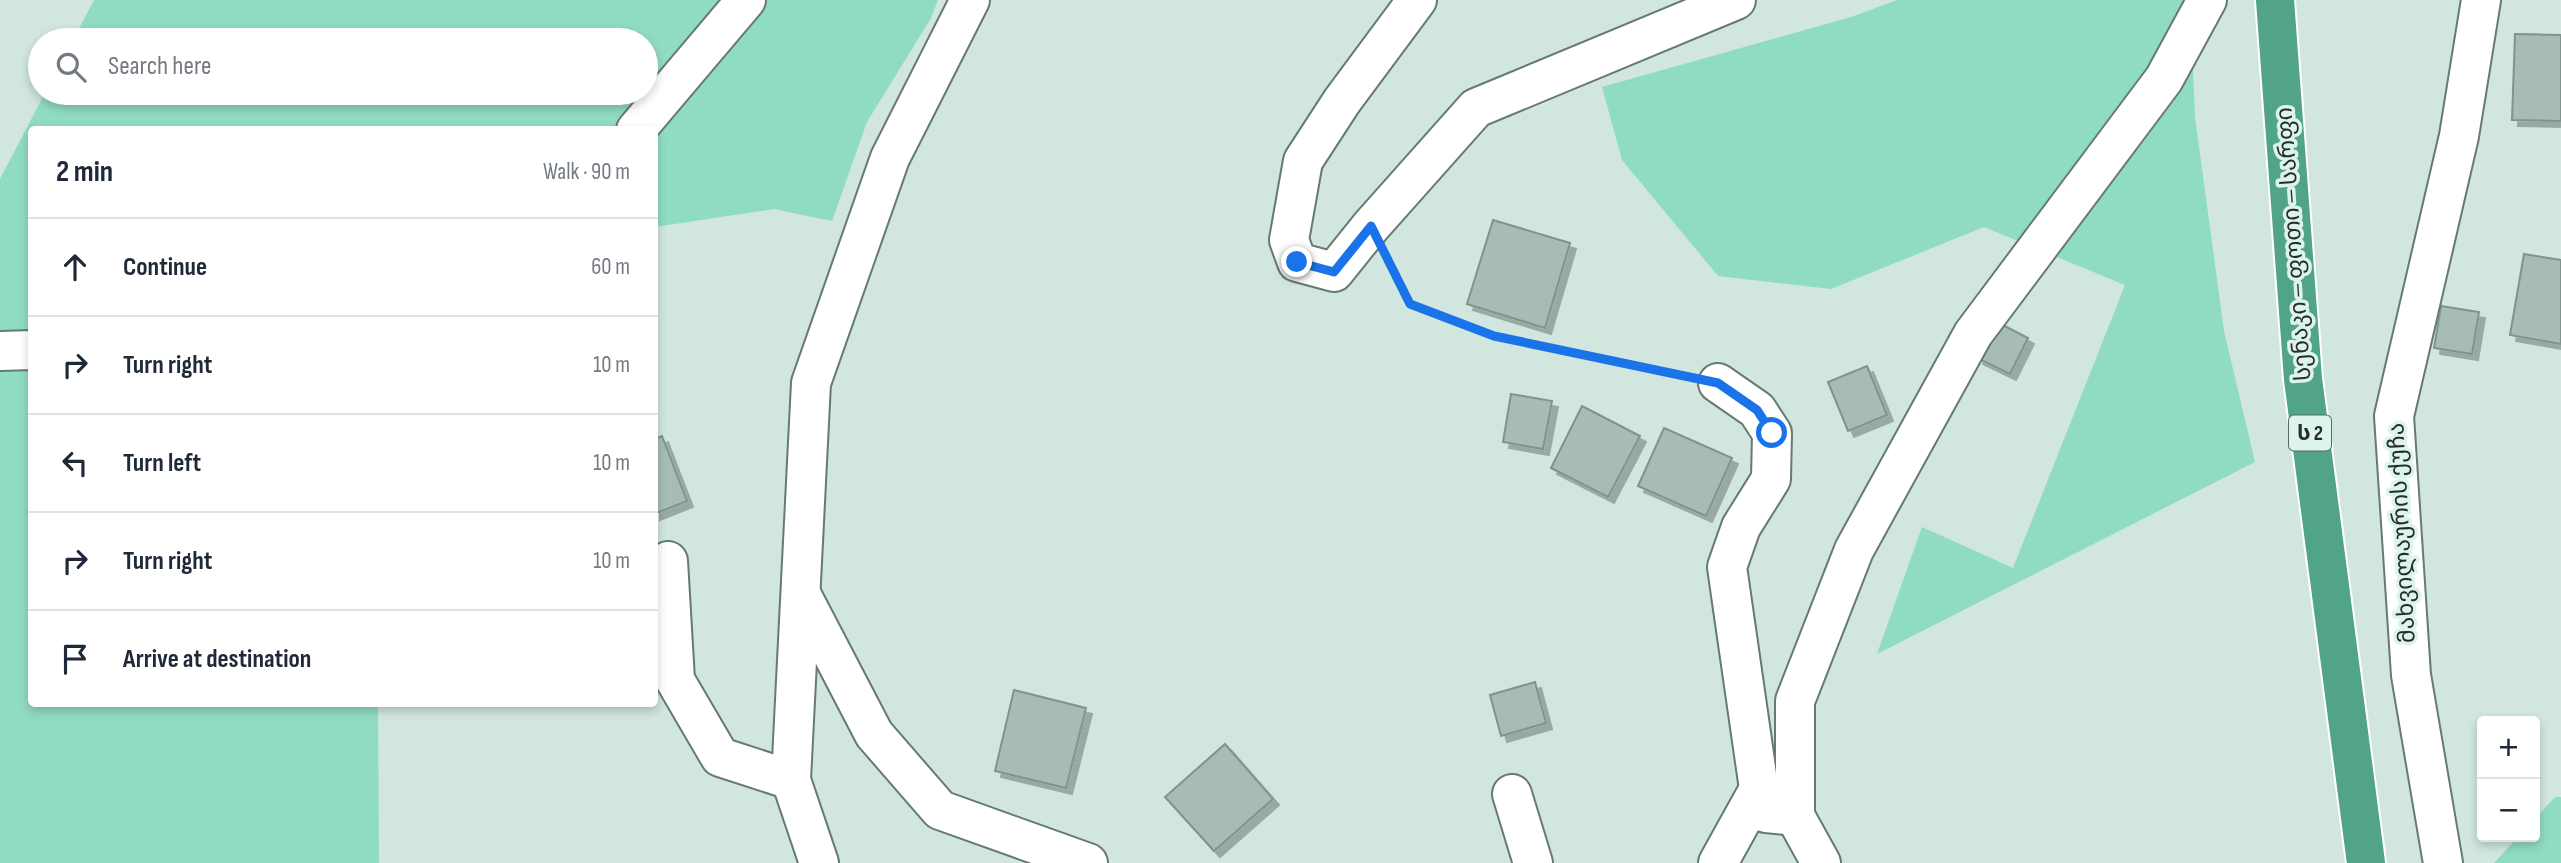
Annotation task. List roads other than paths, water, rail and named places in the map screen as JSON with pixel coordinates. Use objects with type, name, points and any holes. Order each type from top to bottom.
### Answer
[{"type":"highway","name":"სენაკი — ფოთი — სარფი","points":[[2275,0],[2303,379],[2366,863]]},
{"type":"street","points":[[658,104],[746,0]]},
{"type":"street","points":[[819,863],[791,780],[811,383],[890,158],[970,0]]},
{"type":"street","points":[[1417,0],[1342,101],[1303,161],[1289,240],[1297,262],[1334,272],[1371,226],[1476,108],[1736,0]]},
{"type":"street","points":[[1821,863],[1795,816],[1795,701],[1854,550],[1973,334],[2164,79],[2207,0]]},
{"type":"street","name":"მახვილაურის ქუჩა","points":[[2443,863],[2410,675],[2394,416],[2459,136],[2481,0]]},
{"type":"street","points":[[639,126],[657,105]]},
{"type":"street","points":[[0,351],[28,350]]},
{"type":"street","points":[[1718,383],[1757,410],[1772,433],[1771,480],[1741,527],[1727,568],[1759,789],[1766,813],[1795,816]]},
{"type":"street","points":[[668,561],[675,680],[720,757],[791,780]]},
{"type":"street","points":[[800,593],[874,734],[940,810],[1088,863]]},
{"type":"street","points":[[1718,863],[1759,789]]},
{"type":"street","points":[[1512,794],[1533,863]]}]
